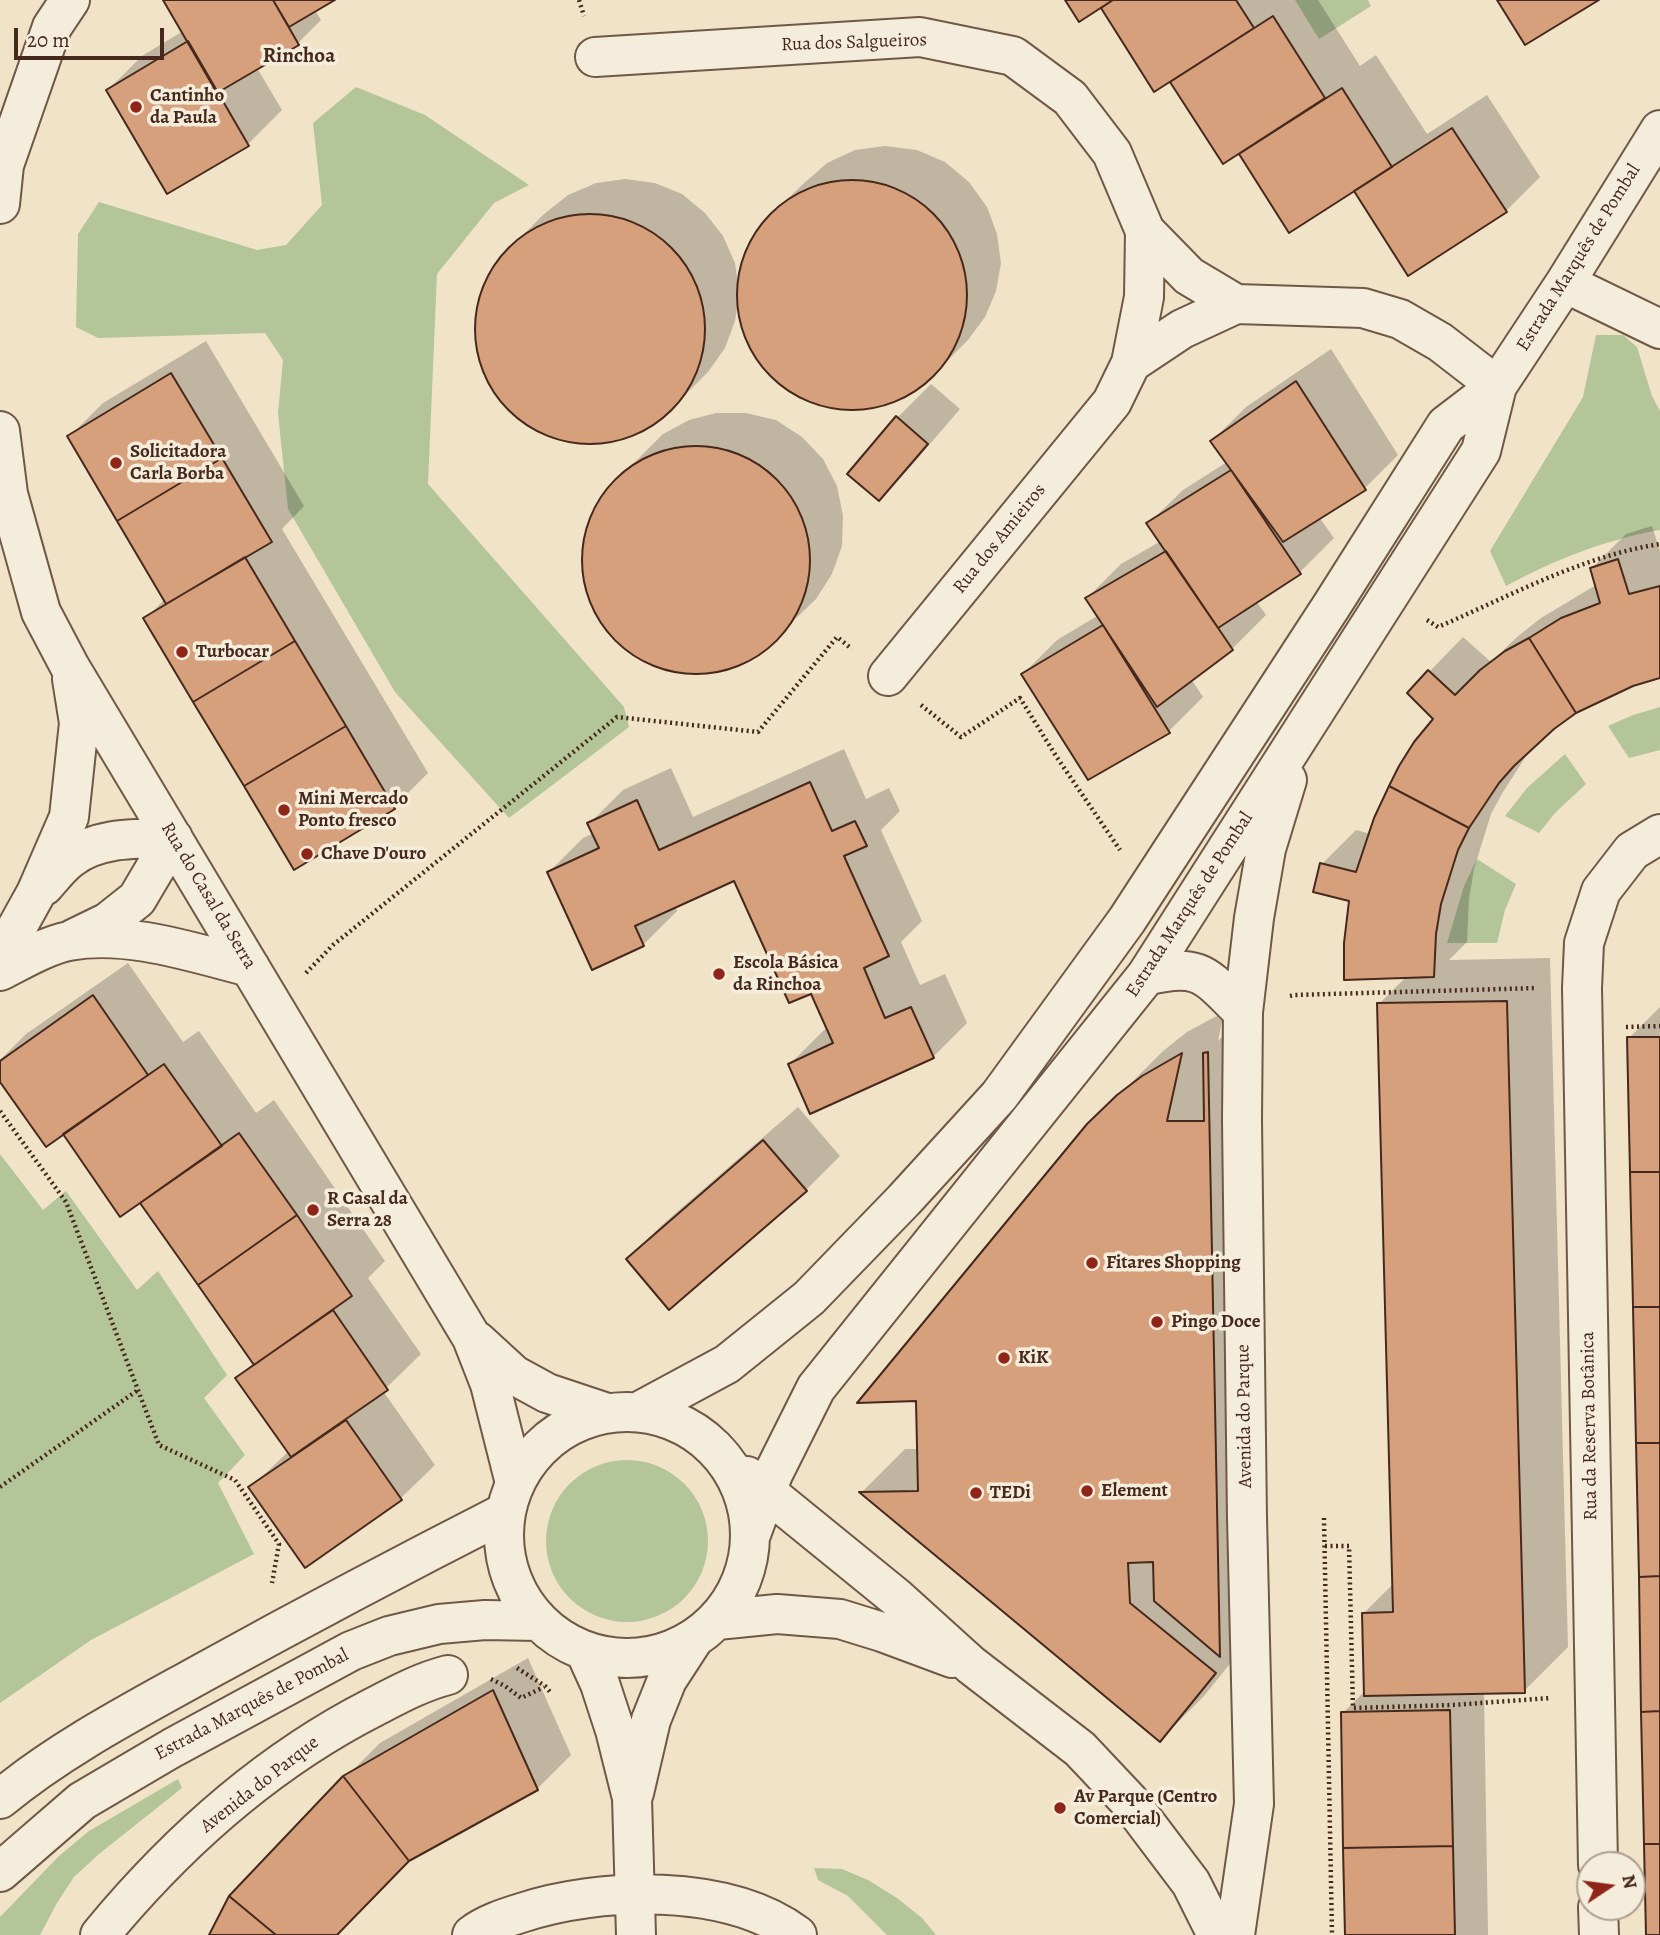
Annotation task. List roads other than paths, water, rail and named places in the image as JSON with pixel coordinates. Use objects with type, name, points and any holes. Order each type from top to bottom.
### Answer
[{"type":"street","points":[[0,204],[4,165],[52,27],[70,0]]},
{"type":"street","name":"Rua dos Salgueiros","points":[[595,57],[920,37],[1013,56],[1070,98],[1112,153],[1145,231],[1189,276],[1236,304],[1363,308],[1400,319],[1440,342],[1497,386]]},
{"type":"street","name":"Estrada Marquês de Pombal","points":[[750,1537],[773,1474],[816,1388],[1146,976],[1481,451],[1497,386],[1660,130]]},
{"type":"street","name":"Rua dos Salgueiros","points":[[1144,297],[1145,231]]},
{"type":"street","name":"Rua dos Amieiros","points":[[1112,402],[1145,231]]},
{"type":"street","points":[[1565,282],[1660,329]]},
{"type":"street","name":"Rua dos Amieiros","points":[[888,676],[1112,402],[1131,363],[1144,297]]},
{"type":"street","points":[[1131,363],[1182,329],[1236,304]]},
{"type":"street","name":"Estrada Marquês de Pombal","points":[[623,1413],[727,1364],[808,1298],[999,1097],[1127,920],[1446,425],[1497,386]]},
{"type":"street","name":"Rua do Casal da Serra","points":[[0,431],[8,494],[41,612],[70,667],[472,1338],[490,1384],[510,1498]]},
{"type":"street","points":[[0,958],[36,893],[69,817],[79,723],[70,667]]},
{"type":"street","name":"Avenida do Parque","points":[[1235,1935],[1254,1804],[1248,1623],[1243,1270],[1243,1012],[1254,918],[1266,849],[1284,785],[1323,699]]},
{"type":"street","name":"Rua da Reserva Botânica","points":[[1598,1851],[1582,988],[1584,943],[1601,891],[1632,851],[1660,834]]},
{"type":"street","points":[[36,893],[72,857],[98,844],[127,839],[173,838]]},
{"type":"street","points":[[0,971],[108,922],[136,899],[173,838]]},
{"type":"street","points":[[68,941],[106,938],[163,945],[250,967]]},
{"type":"street","points":[[1146,976],[1171,970],[1194,971],[1210,980],[1243,1012]]},
{"type":"street","name":"Rua do Casal da Serra","points":[[472,1338],[514,1375],[547,1393],[623,1413]]},
{"type":"street","points":[[971,1665],[840,1619],[777,1614],[705,1630],[668,1652],[640,1658],[612,1658],[585,1651],[560,1638],[538,1621],[521,1598],[510,1573],[504,1542],[510,1498],[531,1458],[552,1437],[579,1421],[623,1413],[668,1419],[695,1432],[897,1598],[971,1665],[1080,1749],[1129,1801],[1191,1883],[1217,1935]]},
{"type":"street","points":[[632,1798],[651,1720],[667,1680],[735,1595],[746,1567],[750,1537],[747,1506],[736,1478],[718,1452]]},
{"type":"street","points":[[0,1799],[29,1776],[120,1719],[510,1498]]},
{"type":"street","name":"Estrada Marquês de Pombal","points":[[0,1872],[82,1801],[172,1748],[351,1651],[389,1636],[439,1624],[485,1620],[538,1621]]},
{"type":"street","points":[[585,1651],[600,1684],[615,1730],[632,1798],[636,1935]]},
{"type":"street","name":"Avenida do Parque","points":[[100,1935],[130,1898],[219,1812],[296,1752],[347,1721],[425,1681],[448,1675]]},
{"type":"street","points":[[472,1935],[506,1918],[549,1904],[576,1899],[635,1895],[691,1897],[749,1910],[797,1935]]},
{"type":"place","name":"Cantinho da Paula","points":[[136,107]]},
{"type":"place","name":"Solicitadora Carla Borba","points":[[116,463]]},
{"type":"place","name":"Turbocar","points":[[182,652]]},
{"type":"place","name":"Mini Mercado Ponto fresco","points":[[284,810]]},
{"type":"place","name":"Chave D'ouro","points":[[307,854]]},
{"type":"place","name":"Escola Básica da Rinchoa","points":[[719,974]]},
{"type":"place","name":"R Casal da Serra 28","points":[[313,1210]]},
{"type":"place","name":"Fitares Shopping","points":[[1092,1263]]},
{"type":"place","name":"Pingo Doce","points":[[1157,1322]]},
{"type":"place","name":"KiK","points":[[1004,1358]]},
{"type":"place","name":"Element","points":[[1087,1491]]},
{"type":"place","name":"TEDi","points":[[976,1493]]},
{"type":"place","name":"Av Parque (Centro Comercial)","points":[[1060,1808]]},
{"type":"district","name":"Rinchoa","points":[[299,57]]}]
